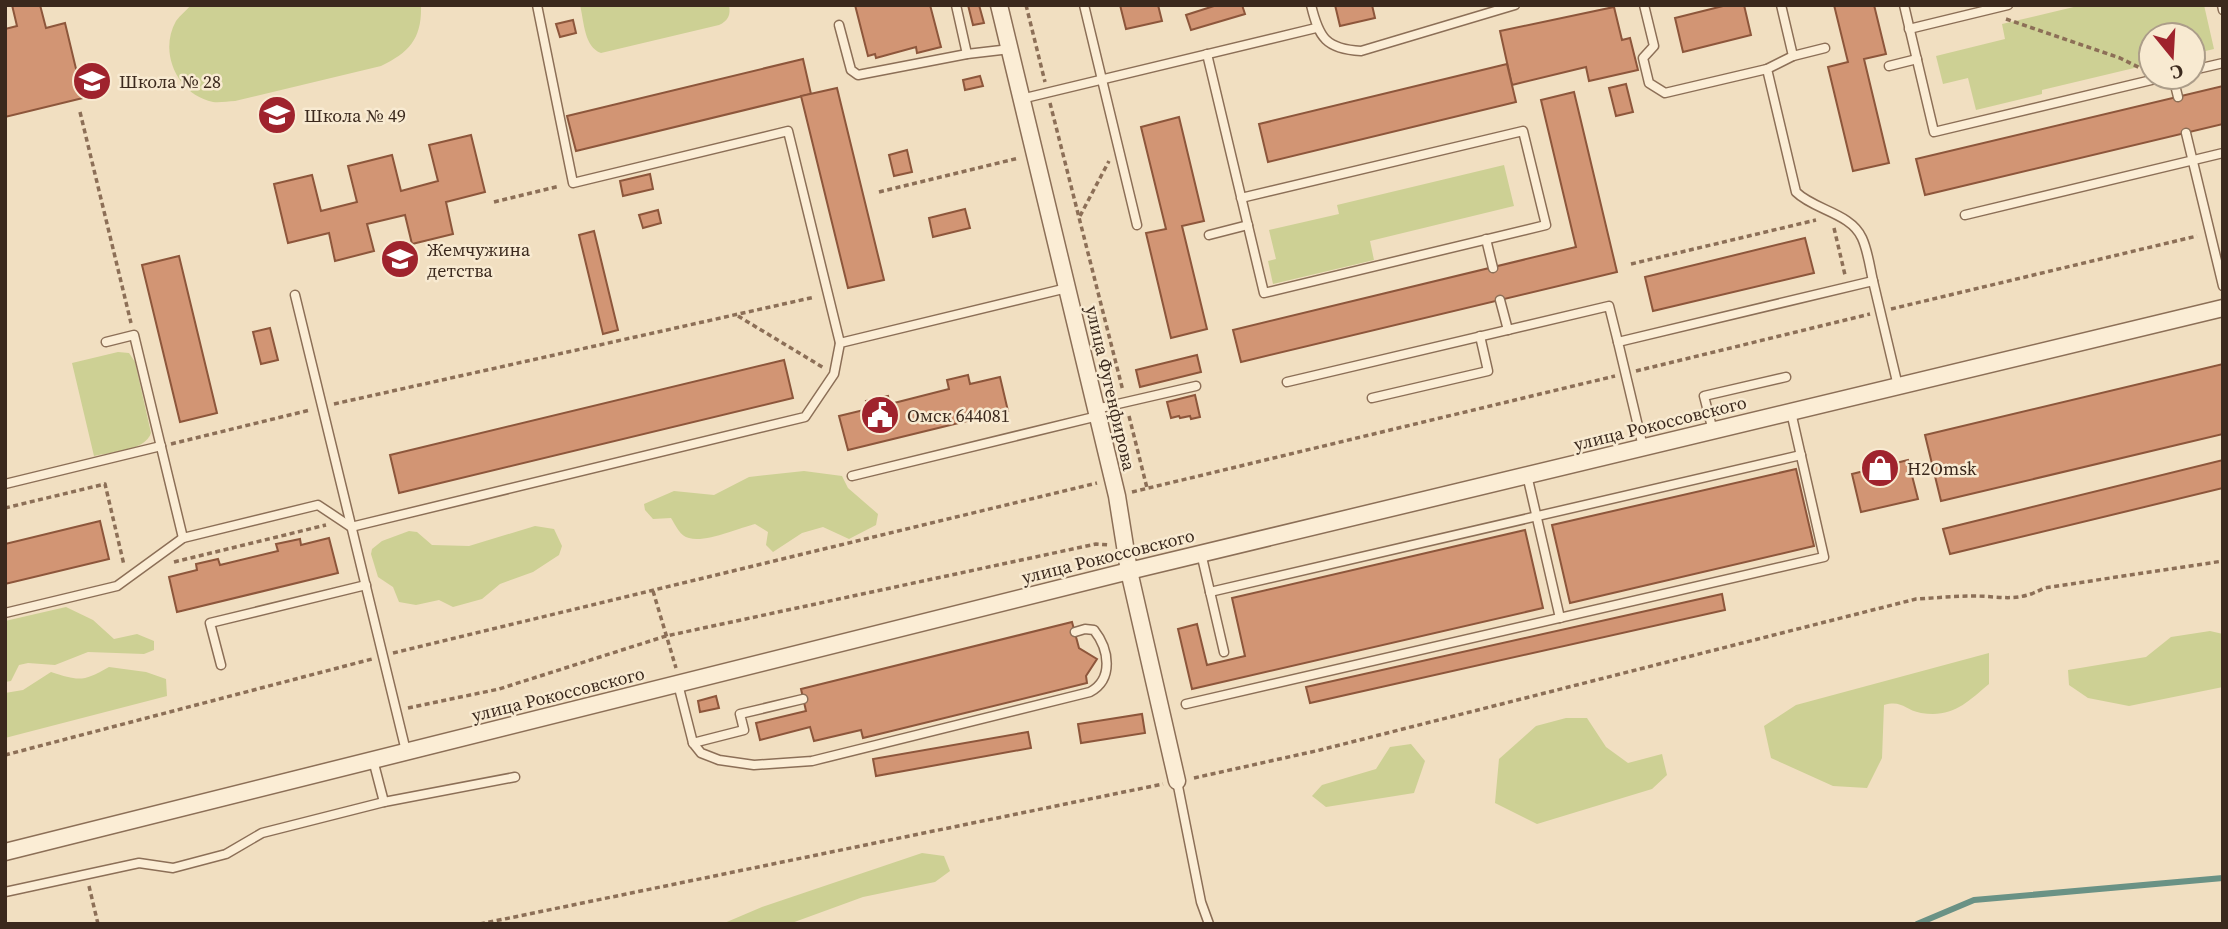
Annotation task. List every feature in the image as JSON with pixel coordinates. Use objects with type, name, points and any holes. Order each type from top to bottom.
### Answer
[{"type":"street","name":"улица Фугенфирова","points":[[999,5],[1115,487],[1129,571],[1177,781]]},
{"type":"street","name":"улица Рокоссовского","points":[[5,852],[1201,553],[2223,308]]},
{"type":"lane","points":[[5,612],[117,586],[183,538],[318,505],[351,527],[805,417],[834,374],[840,343],[788,131],[573,183],[537,5]]},
{"type":"lane","points":[[956,5],[967,54]]},
{"type":"lane","points":[[1084,5],[1137,225]]},
{"type":"lane","points":[[1311,5],[1316,28],[1328,44],[1343,50],[1361,51],[1516,5]]},
{"type":"lane","points":[[1644,5],[1654,46],[1643,58],[1646,71],[1649,83],[1665,93],[1767,69],[1793,56],[1825,48]]},
{"type":"lane","points":[[1781,5],[1793,56]]},
{"type":"lane","points":[[1903,5],[1934,132],[2137,83]]},
{"type":"lane","points":[[1909,29],[2008,5]]},
{"type":"lane","points":[[839,25],[851,70],[855,75],[967,54],[1010,49]]},
{"type":"lane","points":[[1021,99],[1316,28]]},
{"type":"lane","points":[[1207,54],[1241,198],[1264,293],[1546,225],[1523,131],[1241,198]]},
{"type":"lane","points":[[1889,66],[1917,59]]},
{"type":"lane","points":[[1767,69],[1796,192],[1853,226],[1862,237],[1898,386]]},
{"type":"lane","points":[[2176,91],[2178,97]]},
{"type":"lane","points":[[2186,133],[2223,286]]},
{"type":"lane","points":[[1965,215],[2223,153]]},
{"type":"lane","points":[[1209,235],[1248,225]]},
{"type":"lane","points":[[1486,239],[1493,268]]},
{"type":"lane","points":[[1618,342],[1873,281]]},
{"type":"lane","points":[[840,343],[1067,288]]},
{"type":"lane","points":[[295,295],[406,751]]},
{"type":"lane","points":[[1500,300],[1508,330]]},
{"type":"lane","points":[[1287,383],[1609,306],[1643,447]]},
{"type":"lane","points":[[106,342],[134,335],[183,538]]},
{"type":"lane","points":[[1372,398],[1488,370],[1480,336]]},
{"type":"lane","points":[[1713,431],[1704,396],[1786,377]]},
{"type":"lane","points":[[852,475],[1196,386]]},
{"type":"lane","points":[[1186,704],[1824,557],[1791,412]]},
{"type":"lane","points":[[5,484],[161,446]]},
{"type":"lane","points":[[1210,592],[1801,455]]},
{"type":"lane","points":[[1527,475],[1560,618]]},
{"type":"lane","points":[[1201,553],[1224,652]]},
{"type":"lane","points":[[221,665],[210,623],[366,585]]},
{"type":"lane","points":[[679,683],[692,743],[701,753],[719,761],[754,765],[812,761],[1090,692],[1098,688],[1103,680],[1107,658],[1094,630],[1075,632]]},
{"type":"lane","points":[[692,743],[744,730],[740,715],[803,699]]},
{"type":"lane","points":[[373,760],[384,802]]},
{"type":"lane","points":[[5,892],[139,863],[173,868],[226,855],[262,833],[384,802],[515,777]]},
{"type":"lane","points":[[1177,781],[1201,902],[1209,924]]},
{"type":"path","points":[[1026,5],[1147,488]]},
{"type":"path","points":[[1982,12],[2120,58],[2137,67]]},
{"type":"path","points":[[80,112],[134,335]]},
{"type":"path","points":[[1079,218],[1117,144]]},
{"type":"path","points":[[879,192],[1022,157]]},
{"type":"path","points":[[494,202],[573,183]]},
{"type":"path","points":[[1631,264],[1831,214],[1848,287]]},
{"type":"path","points":[[5,755],[383,656],[652,591],[1115,487],[1147,488],[2210,233]]},
{"type":"path","points":[[161,446],[322,407],[828,294]]},
{"type":"path","points":[[736,314],[834,374]]},
{"type":"path","points":[[5,508],[104,484],[126,573]]},
{"type":"path","points":[[397,711],[499,689],[666,636],[1096,544],[1125,546]]},
{"type":"path","points":[[480,924],[1320,750],[1916,599],[1976,596],[2009,599],[2032,595],[2044,588],[2223,561]]},
{"type":"path","points":[[652,591],[679,683]]},
{"type":"path","points":[[81,875],[90,887],[98,924]]},
{"type":"green space","points":[[191,5],[421,5],[421,17],[412,43],[400,55],[381,66],[235,101],[216,102],[201,98],[190,91],[181,82],[171,59],[171,33],[176,21]]},
{"type":"green space","points":[[580,5],[729,5],[730,12],[727,20],[719,25],[601,53],[595,50],[588,39]]},
{"type":"green space","points":[[2082,5],[2204,5],[2214,49],[2207,51],[2207,21],[2137,21],[2137,67],[2042,90],[2042,94],[1976,110],[1968,78],[1943,84],[1936,56],[2005,39],[2002,24]]},
{"type":"green space","points":[[1504,165],[1514,206],[1370,241],[1374,260],[1273,284],[1268,261],[1276,259],[1269,230],[1339,214],[1337,205]]},
{"type":"green space","points":[[118,352],[129,353],[135,362],[151,433],[148,439],[135,447],[94,456],[72,363]]},
{"type":"green space","points":[[804,471],[842,476],[848,488],[878,514],[876,525],[849,539],[823,527],[802,533],[773,552],[766,545],[768,532],[755,524],[713,537],[696,539],[683,535],[671,518],[653,519],[645,510],[644,504],[674,491],[714,495],[749,477]]},
{"type":"green space","points":[[535,526],[554,529],[562,546],[559,555],[533,572],[500,584],[482,599],[453,607],[439,600],[416,605],[399,602],[393,587],[378,577],[371,554],[372,549],[382,541],[409,531],[417,532],[432,545],[469,546]]},
{"type":"green space","points":[[66,607],[93,620],[114,639],[137,634],[154,641],[154,650],[144,654],[88,652],[55,665],[28,663],[19,665],[11,681],[5,682],[5,621]]},
{"type":"green space","points":[[2210,631],[2223,634],[2223,687],[2129,706],[2088,698],[2069,685],[2068,670],[2146,657],[2171,637]]},
{"type":"green space","points":[[1989,653],[1989,684],[1958,708],[1932,714],[1915,712],[1895,704],[1884,705],[1882,758],[1867,788],[1833,786],[1771,758],[1764,726],[1796,705]]},
{"type":"green space","points":[[109,667],[146,672],[166,679],[167,696],[5,738],[5,693],[23,690],[51,672],[68,677],[87,678]]},
{"type":"green space","points":[[1566,718],[1587,718],[1606,747],[1628,763],[1662,754],[1667,775],[1652,789],[1537,824],[1495,803],[1499,759],[1536,726]]},
{"type":"green space","points":[[1411,744],[1425,761],[1414,793],[1326,807],[1312,796],[1322,785],[1376,769],[1390,747]]},
{"type":"green space","points":[[922,853],[944,856],[950,871],[935,882],[863,897],[789,924],[722,924],[762,907]]},
{"type":"building","points":[[12,5],[40,5],[46,28],[65,23],[83,98],[5,117],[5,29],[17,26]]},
{"type":"building","points":[[855,5],[930,5],[941,47],[917,53],[916,47],[876,58],[875,54],[868,56]]},
{"type":"building","points":[[968,5],[979,5],[984,23],[973,25]]},
{"type":"building","points":[[1120,5],[1158,5],[1162,21],[1126,29]]},
{"type":"building","points":[[1217,5],[1242,5],[1245,14],[1191,30],[1186,15]]},
{"type":"building","points":[[1335,5],[1372,5],[1375,18],[1340,26]]},
{"type":"building","points":[[1727,5],[1744,5],[1751,35],[1683,52],[1675,18]]},
{"type":"building","points":[[1834,5],[1874,5],[1886,54],[1864,59],[1889,163],[1853,171],[1828,67],[1848,62]]},
{"type":"building","points":[[1614,7],[1622,40],[1630,38],[1638,70],[1589,81],[1586,67],[1512,85],[1500,31]]},
{"type":"building","points":[[573,20],[576,33],[560,37],[556,24]]},
{"type":"building","points":[[803,59],[811,94],[576,151],[567,116]]},
{"type":"building","points":[[1507,64],[1516,102],[1268,162],[1259,124]]},
{"type":"building","points":[[980,76],[983,86],[965,90],[963,80]]},
{"type":"building","points":[[1626,84],[1633,112],[1616,116],[1609,88]]},
{"type":"building","points":[[2223,86],[2223,124],[1925,195],[1916,159]]},
{"type":"building","points":[[837,88],[884,280],[848,288],[801,96]]},
{"type":"building","points":[[1574,92],[1617,272],[1241,362],[1233,330],[1576,247],[1541,100]]},
{"type":"building","points":[[1179,117],[1204,221],[1182,226],[1207,329],[1171,338],[1146,233],[1166,229],[1141,127]]},
{"type":"building","points":[[471,135],[485,192],[446,202],[453,234],[412,244],[405,215],[367,224],[374,251],[335,261],[329,233],[288,243],[274,184],[312,175],[321,211],[357,202],[348,166],[392,155],[401,191],[438,181],[429,145]]},
{"type":"building","points":[[907,150],[912,172],[894,176],[889,155]]},
{"type":"building","points":[[650,174],[653,189],[623,196],[620,181]]},
{"type":"building","points":[[965,209],[970,228],[933,237],[929,218]]},
{"type":"building","points":[[658,210],[661,223],[643,228],[639,215]]},
{"type":"building","points":[[594,231],[618,330],[603,334],[579,235]]},
{"type":"building","points":[[1805,238],[1814,273],[1653,311],[1645,277]]},
{"type":"building","points":[[179,256],[217,413],[180,422],[142,265]]},
{"type":"building","points":[[270,328],[278,360],[261,364],[253,332]]},
{"type":"building","points":[[1197,355],[1201,372],[1140,387],[1136,370]]},
{"type":"building","points":[[784,360],[793,398],[399,493],[390,455]]},
{"type":"building","points":[[2223,364],[2223,434],[1941,501],[1925,435]]},
{"type":"building","points":[[968,375],[970,384],[1000,377],[1008,411],[848,450],[839,416],[868,409],[866,401],[888,396],[890,404],[949,389],[947,380]]},
{"type":"building","points":[[1195,395],[1200,417],[1171,418],[1167,402]]},
{"type":"building","points":[[1908,460],[1918,499],[1861,512],[1852,474]]},
{"type":"building","points":[[2223,460],[2223,488],[1950,554],[1943,529]]},
{"type":"building","points":[[1796,469],[1814,546],[1570,603],[1552,525]]},
{"type":"building","points":[[100,521],[109,559],[5,584],[5,544]]},
{"type":"building","points":[[1525,530],[1543,608],[1192,689],[1178,629],[1197,624],[1207,665],[1245,656],[1232,598]]},
{"type":"building","points":[[329,538],[338,573],[177,612],[169,577],[197,570],[196,564],[218,559],[220,565],[278,551],[276,544],[300,539],[301,545]]},
{"type":"building","points":[[1722,594],[1725,610],[1310,703],[1306,687]]},
{"type":"building","points":[[1072,622],[1079,648],[1097,659],[1086,676],[1087,683],[863,738],[861,730],[814,741],[810,727],[760,740],[756,723],[806,711],[801,689]]},
{"type":"building","points":[[716,696],[719,708],[700,712],[698,701]]},
{"type":"building","points":[[1142,714],[1145,733],[1081,743],[1078,724]]},
{"type":"building","points":[[1028,732],[1031,748],[876,776],[873,759]]},
{"type":"waterway","points":[[1917,924],[1974,900],[2223,878]]},
{"type":"place","name":"Школа № 28","points":[[92,81]]},
{"type":"place","name":"Школа № 49","points":[[277,115]]},
{"type":"place","name":"Жемчужина детства","points":[[400,259]]},
{"type":"place","name":"Омск 644081","points":[[880,415]]},
{"type":"place","name":"H2Omsk","points":[[1880,468]]}]
